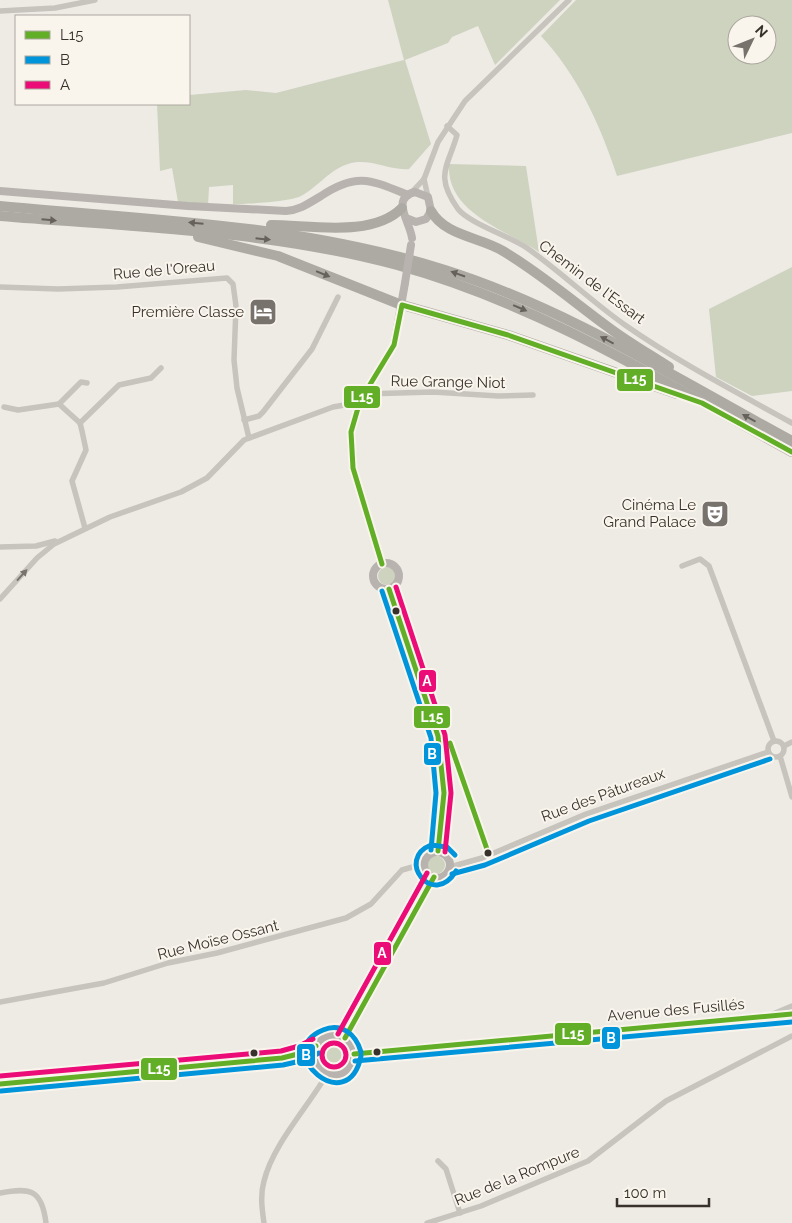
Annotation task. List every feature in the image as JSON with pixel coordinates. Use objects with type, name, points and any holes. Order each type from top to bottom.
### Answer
[{"type":"highway","points":[[222,226],[346,227],[386,219],[402,205]]},
{"type":"highway","points":[[0,206],[297,234],[399,256],[468,278],[558,315],[792,452]]},
{"type":"highway","points":[[431,211],[437,221],[444,227],[491,245],[515,258],[706,400]]},
{"type":"highway","points":[[0,216],[272,240],[320,247],[371,258],[442,279],[495,298],[554,324],[792,441]]},
{"type":"highway","points":[[176,231],[278,256],[402,305],[503,333],[706,400]]},
{"type":"street","points":[[0,12],[55,8],[95,0]]},
{"type":"street","points":[[402,205],[424,180],[432,155],[448,126],[476,89],[569,0]]},
{"type":"street","name":"Chemin de l'Essart","points":[[448,126],[457,135],[445,164],[444,179],[454,202],[463,214],[526,248],[601,307],[656,345],[792,423]]},
{"type":"street","points":[[0,191],[188,206],[286,211],[300,208],[336,186],[356,180],[373,181],[410,194],[420,192],[428,197]]},
{"type":"street","points":[[382,564],[353,468],[351,432],[358,406],[391,352],[396,336],[412,241],[421,222],[431,211],[424,180]]},
{"type":"street","points":[[392,188],[402,205],[412,241]]},
{"type":"street","points":[[406,218],[421,222]]},
{"type":"street","name":"Rue de l'Oreau","points":[[0,288],[117,287],[227,278],[233,284],[236,306],[234,369],[249,438]]},
{"type":"street","points":[[244,420],[259,416],[263,412],[301,363],[318,339],[338,297]]},
{"type":"street","points":[[80,424],[119,385],[151,378],[161,368]]},
{"type":"street","points":[[4,407],[18,410],[59,404],[81,382],[87,383]]},
{"type":"street","name":"Rue Grange Niot","points":[[364,394],[433,392],[498,396],[533,395]]},
{"type":"street","points":[[59,404],[80,424],[86,450],[72,481],[84,528]]},
{"type":"street","points":[[0,547],[36,546],[63,538],[84,528],[181,492],[207,478],[240,443],[249,438],[333,407],[350,404],[358,406]]},
{"type":"street","points":[[0,599],[44,552],[63,538]]},
{"type":"street","points":[[36,546],[44,552]]},
{"type":"street","points":[[682,566],[700,559],[709,566],[774,741]]},
{"type":"street","points":[[382,564],[392,565],[398,573],[398,581],[390,588],[381,588],[373,578],[375,569],[382,564]]},
{"type":"street","points":[[390,588],[438,736],[443,758],[443,820],[438,852]]},
{"type":"street","points":[[780,756],[772,756],[768,752],[768,746],[774,741],[780,742],[784,746]]},
{"type":"street","points":[[784,746],[792,742]]},
{"type":"street","points":[[780,756],[783,753],[784,746]]},
{"type":"street","name":"Rue des Pâtureaux","points":[[450,867],[482,858],[586,814],[768,752]]},
{"type":"street","points":[[780,756],[792,797]]},
{"type":"street","points":[[345,1038],[434,878],[445,874],[450,867],[448,857],[438,852],[429,854],[424,864],[425,871],[434,878]]},
{"type":"street","name":"Rue Moïse Ossant","points":[[0,1002],[104,983],[168,963],[236,948],[346,918],[359,913],[373,903],[402,870],[424,864]]},
{"type":"street","points":[[768,1016],[792,1006]]},
{"type":"street","name":"Avenue des Fusillés","points":[[354,1054],[792,1014]]},
{"type":"street","points":[[0,1084],[209,1066],[292,1056],[316,1046],[327,1036],[345,1038],[353,1048],[354,1054],[348,1069],[338,1074],[327,1074],[315,1063],[302,1060],[224,1068],[209,1066]]},
{"type":"street","name":"Rue de la Rompure","points":[[427,1223],[521,1190],[588,1161],[666,1101],[792,1036]]},
{"type":"street","points":[[315,1063],[316,1046]]},
{"type":"street","points":[[264,1223],[262,1209],[264,1180],[282,1143],[327,1074]]},
{"type":"street","points":[[438,1161],[446,1169],[460,1213]]},
{"type":"street","points":[[0,1193],[23,1190],[36,1194],[44,1208],[46,1223]]},
{"type":"green space","points":[[388,0],[560,0],[495,65],[478,26],[452,37],[448,43],[405,60],[431,144],[409,169],[356,162],[335,170],[301,196],[268,202],[233,204],[233,185],[209,187],[208,206],[178,202],[172,168],[160,171],[157,105],[190,105],[190,95],[246,90],[276,93],[404,60]]},
{"type":"green space","points":[[576,0],[792,0],[792,133],[617,176],[603,138],[586,101],[577,84],[541,36]]},
{"type":"green space","points":[[449,164],[526,166],[539,252],[480,218],[467,208],[457,195],[451,181]]},
{"type":"green space","points":[[792,267],[792,391],[752,396],[716,377],[709,309]]},
{"type":"green space","points":[[387,567],[393,570],[396,576],[393,582],[387,585],[381,582],[378,576],[381,570]]},
{"type":"green space","points":[[436,856],[442,859],[445,865],[442,871],[436,874],[430,871],[427,865],[430,859]]},
{"type":"green space","points":[[334,1040],[345,1044],[349,1055],[345,1066],[334,1070],[323,1066],[319,1055],[323,1044]]},
{"type":"transit line","name":"L15","points":[[382,564],[353,468],[351,432],[360,401],[394,345],[402,305],[508,335],[702,403],[792,452]]},
{"type":"transit line","name":"A","points":[[396,587],[445,735],[451,793],[445,852]]},
{"type":"transit line","name":"L15","points":[[389,589],[438,736],[444,793],[438,851]]},
{"type":"transit line","name":"B","points":[[382,591],[431,738],[436,793],[431,850]]},
{"type":"transit line","name":"L15","points":[[450,743],[489,855]]},
{"type":"transit line","name":"B","points":[[452,874],[485,865],[589,821],[770,759]]},
{"type":"transit line","name":"B","points":[[455,855],[447,847],[431,845],[421,852],[416,860],[421,878],[428,883],[437,885],[447,881],[456,871]]},
{"type":"transit line","name":"A","points":[[338,1034],[427,873]]},
{"type":"transit line","name":"L15","points":[[345,1038],[434,877]]},
{"type":"transit line","name":"L15","points":[[354,1054],[792,1014]]},
{"type":"transit line","name":"B","points":[[355,1061],[792,1022]]},
{"type":"transit line","name":"B","points":[[361,1052],[352,1035],[347,1031],[336,1028],[323,1030],[309,1040],[305,1052],[309,1064],[318,1075],[330,1081],[342,1082],[354,1074],[361,1056]]},
{"type":"transit line","name":"A","points":[[0,1076],[281,1051],[299,1046],[313,1039]]},
{"type":"transit line","name":"A","points":[[334,1043],[339,1044],[345,1050],[346,1055],[345,1060],[339,1066],[334,1067],[329,1066],[323,1060],[322,1055],[323,1050],[329,1044],[334,1043]]},
{"type":"transit line","name":"L15","points":[[0,1084],[282,1058],[302,1053],[316,1046]]},
{"type":"transit line","name":"B","points":[[1,1091],[283,1065],[305,1060],[319,1053]]},
{"type":"place","name":"Première Classe","points":[[263,312]]},
{"type":"place","name":"Cinéma Le Grand Palace","points":[[715,514]]}]
